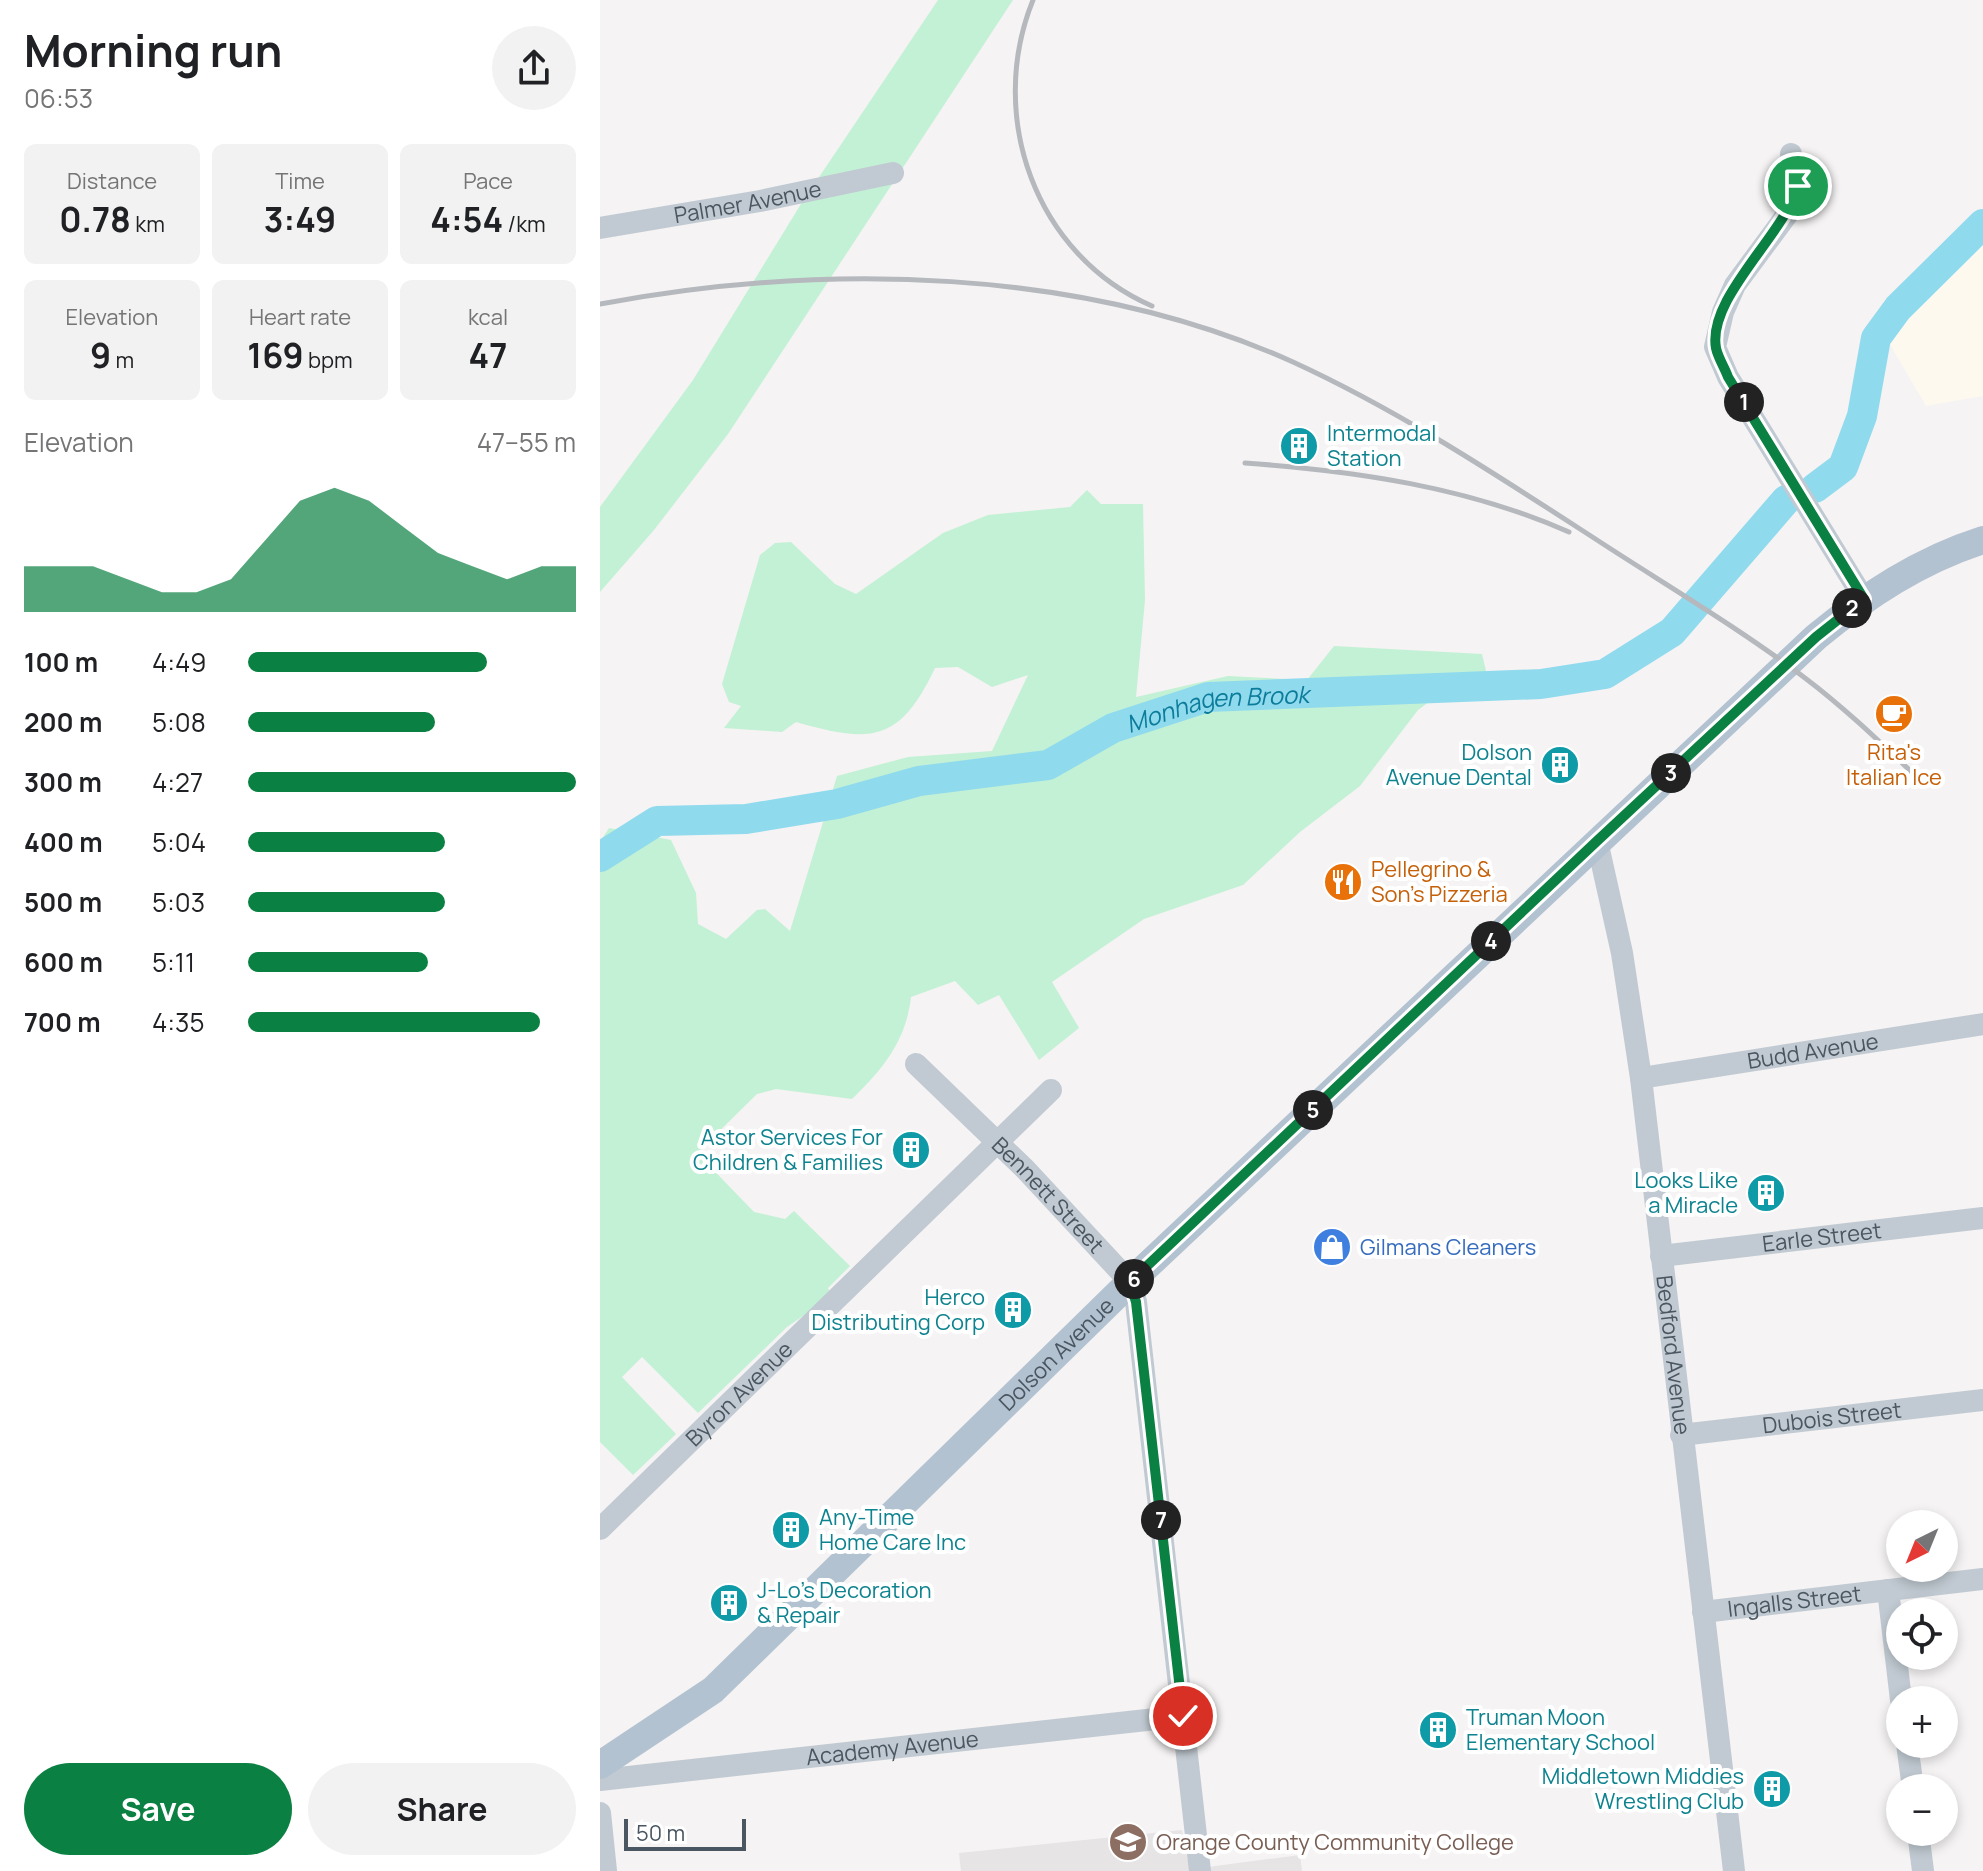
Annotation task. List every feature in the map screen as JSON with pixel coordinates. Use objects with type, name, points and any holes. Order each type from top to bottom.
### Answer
[{"type":"main road","name":"Dolson Avenue","points":[[600,1765],[713,1690],[1130,1282],[1816,637],[1864,599],[1916,567],[1983,540]]},
{"type":"street","points":[[1791,154],[1798,186],[1792,208],[1735,285],[1723,312],[1715,347],[1728,377],[1864,599]]},
{"type":"street","name":"Palmer Avenue","points":[[600,228],[760,201],[893,173]]},
{"type":"street","name":"Bedford Avenue","points":[[1597,841],[1622,953],[1641,1078],[1734,1871]]},
{"type":"street","name":"Budd Avenue","points":[[1641,1078],[1983,1024]]},
{"type":"street","name":"Bennett Street","points":[[916,1064],[999,1143],[1130,1282]]},
{"type":"street","name":"Byron Avenue","points":[[600,1529],[1051,1090]]},
{"type":"street","name":"Earle Street","points":[[1661,1256],[1983,1218]]},
{"type":"street","points":[[1130,1282],[1136,1302],[1200,1871]]},
{"type":"street","name":"Dubois Street","points":[[1681,1435],[1983,1400]]},
{"type":"street","name":"Ingalls Street","points":[[1703,1612],[1983,1579]]},
{"type":"street","points":[[1888,1590],[1899,1686]]},
{"type":"street","name":"Academy Avenue","points":[[600,1780],[1183,1716]]},
{"type":"street","points":[[600,1813],[606,1871]]},
{"type":"street","points":[[1920,1846],[1923,1871]]},
{"type":"shaded area","points":[[1983,233],[1983,396],[1926,406],[1886,338],[1907,307]]},
{"type":"shaded area","name":"Orange County Community College","points":[[1182,1830],[1190,1871],[961,1871],[959,1853]]},
{"type":"shaded area","name":"Orange County Community College","points":[[1300,1855],[1302,1871],[1192,1871],[1215,1866]]},
{"type":"green space","points":[[938,0],[1013,0],[728,434],[654,530],[600,592],[600,507],[693,380],[801,204]]},
{"type":"green space","points":[[1087,490],[1101,504],[1143,504],[1145,600],[1136,697],[1228,676],[1307,680],[1334,646],[1482,654],[1487,675],[1480,680],[1453,684],[1418,710],[1360,786],[1300,832],[1243,885],[1144,919],[1052,982],[1079,1028],[1039,1060],[999,995],[978,1005],[955,981],[911,997],[898,1041],[874,1077],[852,1099],[776,1089],[757,1094],[697,1153],[754,1212],[785,1219],[794,1211],[850,1266],[828,1288],[832,1296],[787,1327],[698,1413],[642,1357],[622,1377],[676,1434],[633,1475],[600,1442],[600,842],[609,828],[671,840],[696,893],[698,924],[726,939],[757,910],[765,909],[790,931],[837,776],[908,757],[992,751],[1028,675],[992,687],[958,667],[935,668],[922,693],[895,724],[863,734],[796,722],[782,732],[724,728],[741,706],[729,702],[722,684],[760,555],[775,543],[791,542],[835,584],[856,594],[943,533],[988,515],[1070,507]]},
{"type":"waterway","name":"Monhagen Brook","points":[[1815,488],[1843,467],[1862,416],[1876,338],[1898,308],[1983,224]]},
{"type":"waterway","name":"Monhagen Brook","points":[[600,857],[657,821],[746,819],[837,804],[919,781],[1048,765],[1113,728],[1208,697],[1541,684],[1605,674],[1672,632],[1786,500]]},
{"type":"railway","points":[[1033,0],[1020,44],[1015,90],[1019,134],[1031,177],[1051,217],[1077,253],[1111,283],[1152,306]]},
{"type":"railway","points":[[600,304],[773,282],[862,279],[951,282],[1040,291],[1127,307],[1212,331],[1293,362],[1372,401],[1523,492],[1702,607],[1805,678],[1920,780]]},
{"type":"railway","points":[[1245,463],[1369,476],[1410,484],[1491,503],[1569,532]]},
{"type":"place","name":"Intermodal Station","points":[[1299,446]]},
{"type":"place","name":"Rita's Italian Ice","points":[[1894,714]]},
{"type":"place","name":"Dolson Avenue Dental","points":[[1560,765]]},
{"type":"place","name":"Pellegrino & Son's Pizzeria","points":[[1343,882]]},
{"type":"place","name":"Astor Services For Children & Families","points":[[911,1150]]},
{"type":"place","name":"Looks Like a Miracle","points":[[1766,1193]]},
{"type":"place","name":"Gilmans Cleaners","points":[[1332,1247]]},
{"type":"place","name":"Herco Distributing Corp","points":[[1013,1310]]},
{"type":"place","name":"Any-Time Home Care Inc","points":[[791,1530]]},
{"type":"place","name":"J-Lo’s Decoration & Repair","points":[[729,1603]]},
{"type":"place","name":"Truman Moon Elementary School","points":[[1438,1730]]},
{"type":"place","name":"Middletown Middies Wrestling Club","points":[[1772,1789]]},
{"type":"place","name":"Orange County Community College","points":[[1128,1842]]},
{"type":"route","points":[[1183,1716],[1136,1302],[1130,1282],[1816,637],[1864,599],[1728,377],[1715,347],[1723,312],[1735,285],[1792,208],[1798,186]]}]
